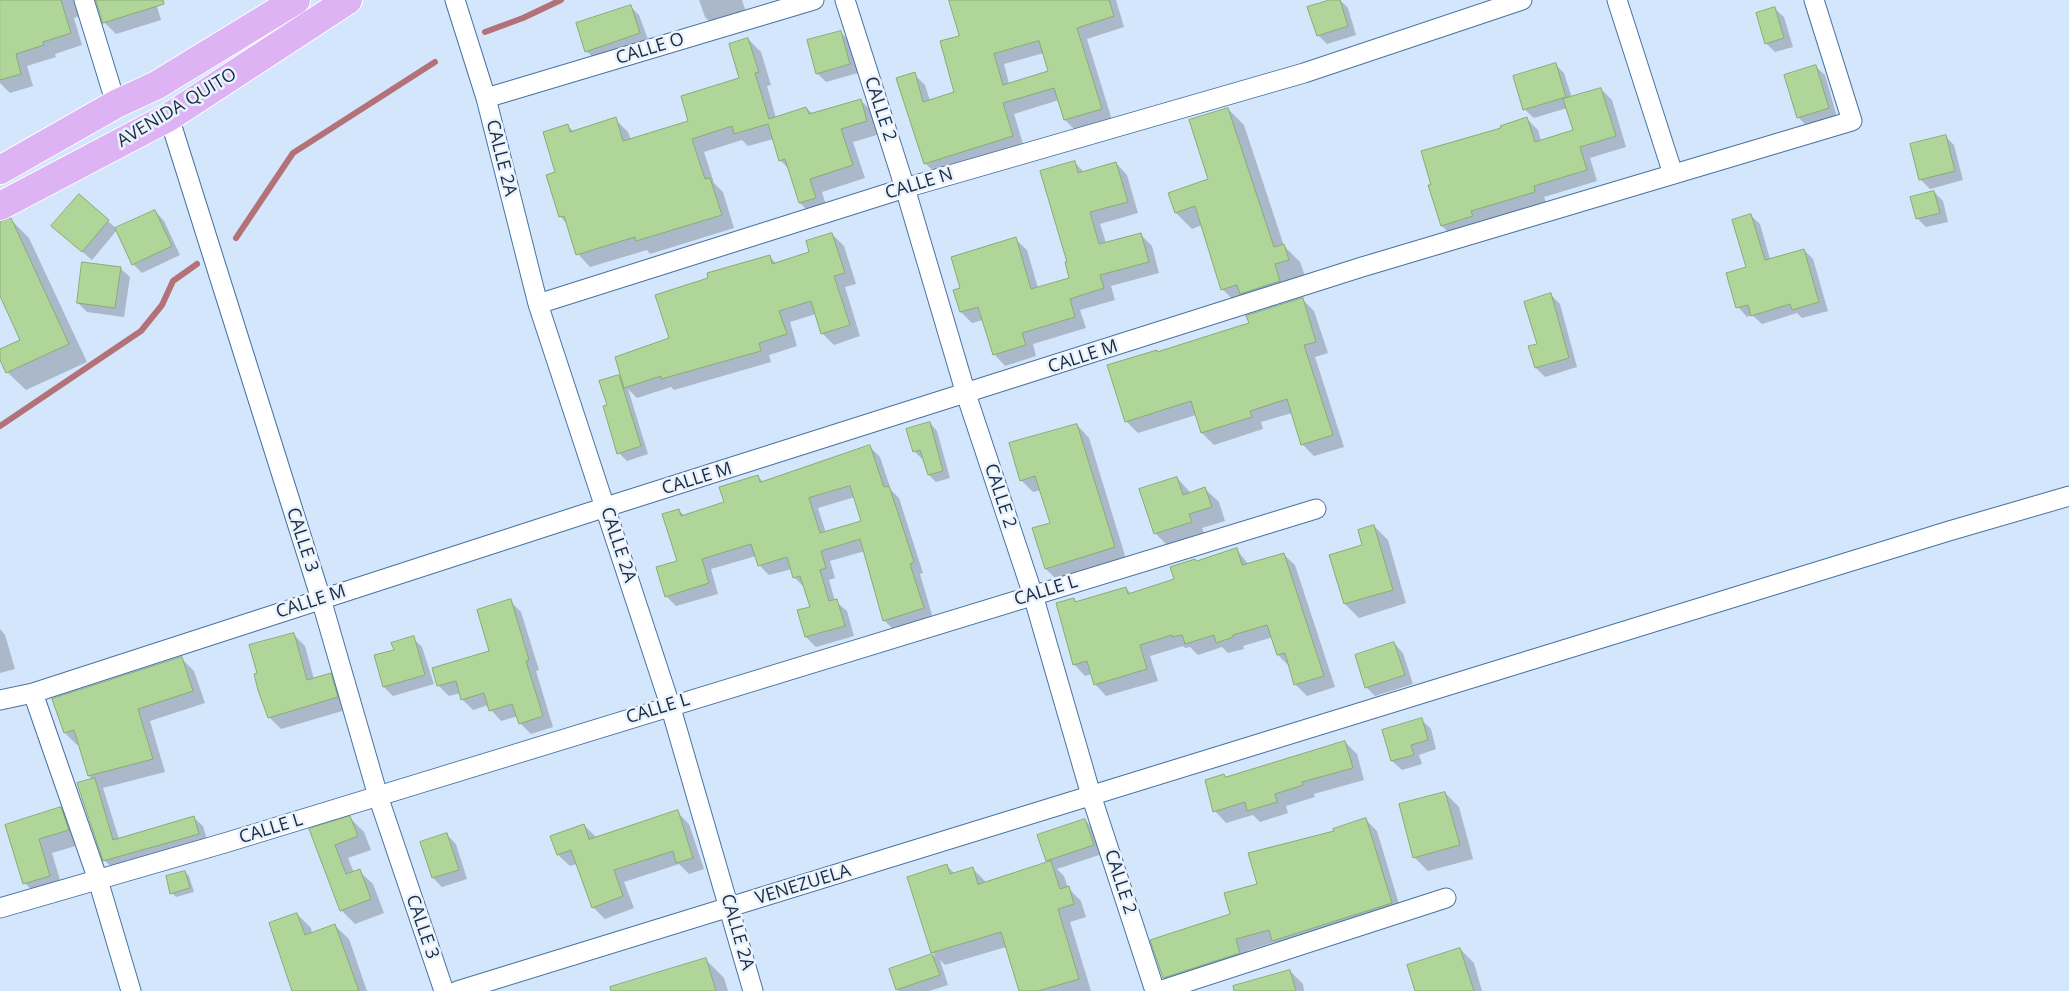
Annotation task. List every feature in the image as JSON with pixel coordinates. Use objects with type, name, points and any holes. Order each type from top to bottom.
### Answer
[{"type":"highway","name":"AVENIDA QUITO","points":[[0,170],[116,104],[157,85],[296,0]]},
{"type":"highway","name":"AVENIDA QUITO","points":[[0,206],[169,117],[348,0]]},
{"type":"street","points":[[84,0],[116,104]]},
{"type":"street","name":"CALLE 2A","points":[[455,0],[486,98],[538,304],[670,705],[753,991]]},
{"type":"street","name":"CALLE O","points":[[486,98],[814,0]]},
{"type":"street","name":"CALLE 2","points":[[846,0],[905,188],[966,394],[1032,595],[1091,795],[1155,991]]},
{"type":"street","name":"CALLE N","points":[[538,304],[905,188],[1304,73],[1522,0]]},
{"type":"street","points":[[1617,0],[1673,174]]},
{"type":"street","name":"CALLE M","points":[[0,700],[32,693],[606,507],[1362,267],[1852,121],[1814,0]]},
{"type":"street","name":"CALLE 3","points":[[169,117],[320,599],[378,796],[444,991]]},
{"type":"street","name":"VENEZUELA","points":[[457,991],[1940,534],[2069,496]]},
{"type":"street","name":"CALLE L","points":[[0,908],[378,796],[670,705],[1316,509]]},
{"type":"street","points":[[32,693],[98,880],[131,991]]},
{"type":"street","points":[[1159,991],[1446,898]]},
{"type":"building","points":[[0,0],[61,0],[71,33],[43,42],[44,45],[16,54],[21,74],[0,80]]},
{"type":"building","points":[[96,0],[163,0],[164,4],[103,23]]},
{"type":"building","points":[[949,0],[1109,0],[1114,16],[1077,28],[1102,109],[1064,120],[1054,88],[1003,103],[1013,136],[924,164],[896,78],[915,72],[923,102],[954,92],[940,41],[959,36]],"holes":[[[1039,41],[1048,71],[1003,85],[994,54]]]},
{"type":"building","points":[[1330,0],[1340,0],[1348,26],[1317,36],[1307,7]]},
{"type":"building","points":[[631,5],[640,33],[585,52],[576,23]]},
{"type":"building","points":[[1775,7],[1784,38],[1765,44],[1756,13]]},
{"type":"building","points":[[841,31],[850,64],[816,74],[807,40]]},
{"type":"building","points":[[748,38],[759,72],[755,73],[769,119],[806,107],[809,114],[861,99],[867,121],[841,129],[853,165],[810,179],[816,198],[799,203],[785,159],[779,161],[768,124],[734,134],[732,126],[692,139],[705,179],[710,178],[722,215],[636,241],[635,237],[576,255],[564,216],[559,217],[546,175],[555,172],[543,132],[568,124],[570,132],[616,117],[623,141],[688,121],[681,96],[739,78],[729,44]]},
{"type":"building","points":[[1556,63],[1566,97],[1523,110],[1513,76]]},
{"type":"building","points":[[1816,65],[1829,108],[1797,118],[1784,75]]},
{"type":"building","points":[[1601,88],[1616,136],[1580,147],[1587,170],[1534,186],[1535,192],[1471,211],[1473,216],[1441,226],[1428,185],[1431,185],[1421,151],[1501,128],[1500,126],[1527,117],[1535,142],[1573,130],[1563,99]]},
{"type":"building","points":[[1228,108],[1274,247],[1284,244],[1289,260],[1275,264],[1280,281],[1240,294],[1237,285],[1221,290],[1195,206],[1175,213],[1168,193],[1208,179],[1189,120]]},
{"type":"building","points":[[1946,135],[1955,171],[1919,180],[1910,144]]},
{"type":"building","points":[[1075,161],[1078,173],[1116,162],[1128,202],[1090,212],[1099,244],[1141,233],[1149,262],[1100,275],[1104,288],[1070,299],[1075,317],[1022,333],[1026,345],[993,355],[978,307],[960,312],[953,290],[960,288],[951,257],[1016,237],[1031,289],[1069,278],[1065,262],[1067,262],[1040,171]]},
{"type":"building","points":[[1934,191],[1940,213],[1916,219],[1910,197]]},
{"type":"building","points":[[79,194],[109,220],[82,252],[51,226]]},
{"type":"building","points":[[155,210],[172,246],[132,265],[115,228]]},
{"type":"building","points":[[1751,214],[1765,260],[1804,249],[1819,302],[1792,310],[1790,304],[1751,316],[1748,305],[1736,308],[1726,273],[1746,267],[1732,220]]},
{"type":"building","points":[[11,218],[69,344],[6,373],[0,360],[0,349],[20,340],[0,296],[0,222]]},
{"type":"building","points":[[832,233],[845,273],[834,276],[850,325],[821,334],[811,301],[779,311],[787,334],[759,343],[761,351],[661,379],[661,376],[624,388],[615,357],[669,338],[655,295],[708,278],[707,273],[770,255],[772,264],[809,252],[806,241]]},
{"type":"building","points":[[82,262],[121,267],[115,308],[77,303]]},
{"type":"building","points":[[1551,293],[1569,358],[1535,368],[1528,346],[1537,344],[1524,302]]},
{"type":"building","points":[[1303,298],[1316,342],[1304,345],[1333,435],[1301,445],[1287,399],[1250,411],[1252,417],[1201,433],[1191,401],[1125,422],[1107,365],[1157,350],[1157,352],[1249,323],[1246,316]]},
{"type":"building","points":[[619,375],[641,446],[617,454],[603,406],[607,405],[599,381]]},
{"type":"building","points":[[930,422],[943,471],[928,475],[920,450],[913,452],[906,429]]},
{"type":"building","points":[[1077,424],[1115,547],[1045,569],[1032,528],[1050,523],[1035,476],[1020,481],[1009,443]]},
{"type":"building","points":[[870,445],[884,487],[889,486],[903,528],[914,562],[910,564],[924,608],[883,621],[860,539],[821,551],[826,568],[820,570],[829,601],[837,599],[845,626],[805,637],[797,610],[810,607],[800,576],[793,578],[787,557],[758,566],[751,544],[702,559],[709,583],[665,597],[656,567],[677,561],[662,514],[679,509],[681,516],[724,502],[719,487],[758,475],[760,482]],"holes":[[[850,486],[861,521],[820,533],[809,498]]]},
{"type":"building","points":[[1177,477],[1183,495],[1205,487],[1212,507],[1189,514],[1192,522],[1154,534],[1139,489]]},
{"type":"building","points":[[1374,525],[1393,590],[1344,604],[1329,555],[1362,545],[1358,530]]},
{"type":"building","points":[[1237,548],[1242,565],[1284,553],[1324,676],[1294,685],[1285,653],[1277,655],[1267,625],[1233,635],[1233,637],[1216,643],[1214,635],[1185,644],[1182,635],[1172,637],[1172,635],[1140,645],[1147,669],[1094,685],[1087,661],[1073,665],[1056,603],[1074,598],[1075,602],[1126,587],[1128,594],[1174,579],[1170,567]]},
{"type":"building","points":[[511,599],[529,660],[526,661],[543,716],[519,724],[512,704],[489,711],[484,693],[461,700],[456,681],[437,686],[432,668],[489,651],[477,610]]},
{"type":"building","points":[[294,633],[307,680],[331,673],[338,697],[268,718],[258,690],[254,674],[257,673],[249,645]]},
{"type":"building","points":[[414,636],[425,675],[383,687],[374,655],[394,650],[391,643]]},
{"type":"building","points":[[1394,642],[1405,675],[1365,688],[1355,655]]},
{"type":"building","points":[[182,657],[193,691],[138,709],[153,759],[88,776],[74,730],[64,733],[52,699]]},
{"type":"building","points":[[1422,718],[1428,740],[1411,745],[1414,755],[1391,761],[1382,730]]},
{"type":"building","points":[[1345,741],[1353,768],[1302,782],[1303,785],[1275,794],[1277,802],[1247,811],[1245,802],[1213,812],[1205,780],[1224,774],[1225,777]]},
{"type":"building","points":[[95,778],[113,840],[194,816],[199,834],[103,861],[77,783]]},
{"type":"building","points":[[1445,792],[1460,845],[1413,858],[1399,804]]},
{"type":"building","points":[[61,807],[69,830],[39,839],[50,876],[23,884],[5,825]]},
{"type":"building","points":[[678,810],[693,858],[676,863],[673,851],[614,870],[623,896],[592,908],[571,850],[557,855],[550,836],[584,824],[589,839]]},
{"type":"building","points":[[350,816],[358,836],[335,845],[346,874],[360,869],[371,899],[340,911],[309,829]]},
{"type":"building","points":[[1366,818],[1392,903],[1272,941],[1269,930],[1236,939],[1240,953],[1163,978],[1150,940],[1230,914],[1224,893],[1257,884],[1248,853],[1334,831],[1333,829]]},
{"type":"building","points":[[1085,819],[1094,845],[1046,861],[1037,835]]},
{"type":"building","points":[[447,833],[459,870],[432,878],[420,842]]},
{"type":"building","points":[[1051,861],[1060,889],[1069,886],[1074,904],[1058,909],[1079,979],[1038,991],[1019,991],[1001,932],[931,953],[907,877],[947,864],[950,874],[973,867],[978,884]]},
{"type":"building","points":[[185,871],[190,888],[170,894],[166,876]]},
{"type":"building","points":[[297,913],[305,935],[335,924],[359,991],[292,991],[269,923]]},
{"type":"building","points":[[1460,948],[1474,991],[1415,991],[1407,965]]},
{"type":"building","points":[[932,954],[940,975],[896,990],[889,969]]},
{"type":"building","points":[[706,958],[716,991],[611,991],[610,987]]},
{"type":"building","points":[[1290,970],[1296,991],[1234,991],[1233,986]]},
{"type":"waterway","points":[[485,32],[523,18],[561,0]]},
{"type":"waterway","points":[[236,238],[293,153],[435,62]]},
{"type":"waterway","points":[[0,426],[141,331],[162,305],[173,281],[197,264]]}]
